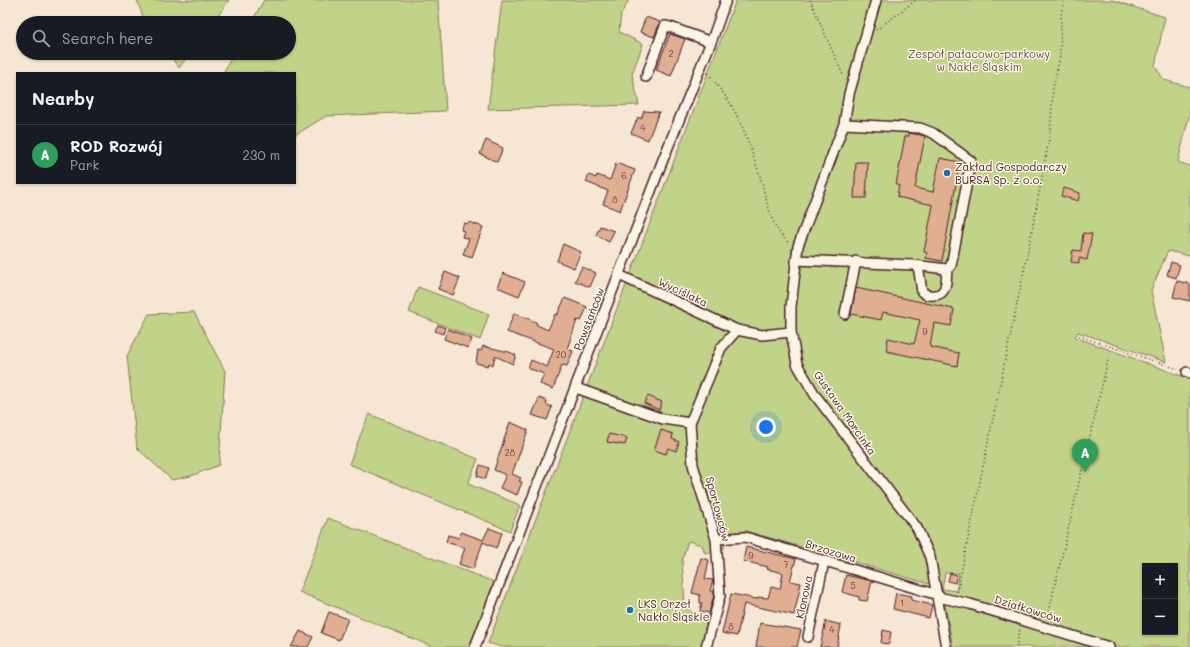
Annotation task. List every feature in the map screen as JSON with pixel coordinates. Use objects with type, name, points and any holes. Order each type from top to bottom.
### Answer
[{"type":"street","name":"Powstańców","points":[[476,647],[664,157],[711,42],[726,0]]},
{"type":"street","name":"Gustawa Morcinka","points":[[876,0],[851,90],[844,124],[801,234],[790,307],[791,332],[797,364],[815,395],[917,528],[930,557],[946,647]]},
{"type":"street","points":[[646,77],[665,26],[711,42]]},
{"type":"street","points":[[844,124],[920,128],[933,133],[971,161],[951,266],[947,269],[945,289],[943,293],[939,295],[930,295],[922,292],[918,265]]},
{"type":"street","points":[[797,255],[918,265],[947,269]]},
{"type":"street","points":[[845,314],[856,261]]},
{"type":"street","name":"Wyciślaka","points":[[619,275],[737,330]]},
{"type":"street","points":[[576,388],[664,419],[690,423],[721,348],[737,330],[762,335],[791,332]]},
{"type":"street","name":"Sportowców","points":[[690,423],[693,465],[716,539],[720,596],[706,647]]},
{"type":"street","name":"Brzozowa","points":[[716,539],[745,537],[938,596]]},
{"type":"street","name":"Klonowa","points":[[808,637],[824,562]]},
{"type":"street","name":"Działkowców","points":[[938,596],[1045,626],[1109,647]]},
{"type":"path","points":[[810,0],[825,37],[851,90]]},
{"type":"path","points":[[879,29],[916,0]]},
{"type":"path","points":[[955,601],[1031,236],[1050,134],[1053,88],[1060,57],[1061,15],[1064,0]]},
{"type":"path","points":[[700,69],[707,72],[728,101],[739,121],[759,172],[772,223],[797,255]]},
{"type":"path","points":[[1079,336],[1188,372]]},
{"type":"path","points":[[1045,626],[1109,356]]},
{"type":"path","points":[[1016,647],[1022,620]]},
{"type":"green space","points":[[137,0],[229,0],[218,16],[143,16]]},
{"type":"green space","points":[[264,0],[438,0],[446,111],[326,116],[296,134],[296,72],[224,72],[230,60],[296,60],[296,16],[255,16]]},
{"type":"green space","points":[[502,0],[629,0],[621,14],[619,32],[643,44],[632,74],[639,105],[488,109]]},
{"type":"green space","name":"Zespół pałacowo-parkowy w Nakle Śląskim","points":[[736,0],[1112,0],[1165,17],[1155,66],[1164,80],[1190,87],[1190,112],[1178,162],[1190,166],[1190,256],[1168,251],[1151,290],[1166,362],[1078,332],[1075,337],[1190,379],[1190,647],[953,647],[942,589],[926,583],[746,531],[730,533],[723,550],[705,553],[702,545],[688,541],[682,560],[685,605],[693,614],[688,619],[706,621],[701,647],[502,647],[488,643]],"holes":[[[945,573],[959,573],[956,591],[942,589]]]},
{"type":"green space","points":[[173,60],[185,60],[179,68]]},
{"type":"green space","points":[[418,287],[489,314],[480,340],[409,312]]},
{"type":"green space","points":[[194,312],[225,371],[219,465],[191,476],[172,480],[137,448],[127,356],[149,314]]},
{"type":"green space","points":[[369,414],[478,459],[468,484],[520,505],[510,531],[349,464]]},
{"type":"green space","points":[[328,518],[494,582],[470,647],[433,647],[299,592]]},
{"type":"building","points":[[646,17],[660,22],[654,37],[640,32]]},
{"type":"building","points":[[670,34],[685,39],[671,76],[656,70]]},
{"type":"building","points":[[644,111],[659,112],[648,140],[631,133],[638,117],[641,119]]},
{"type":"building","name":"Zakład Gospodarczy BURSA Sp. z o.o.","points":[[909,133],[925,136],[915,188],[933,192],[940,158],[960,162],[942,261],[926,258],[927,253],[924,252],[933,205],[897,197],[899,185],[896,185],[905,136],[909,136]]},
{"type":"building","points":[[486,140],[503,148],[497,162],[480,154]]},
{"type":"building","points":[[856,162],[868,162],[866,198],[854,198]]},
{"type":"building","points":[[616,163],[635,170],[620,211],[603,204],[608,191],[586,182],[589,175],[596,178],[597,175],[610,180]]},
{"type":"building","points":[[1064,188],[1080,193],[1078,201],[1061,196]]},
{"type":"building","points":[[469,222],[483,227],[472,257],[463,254],[469,239],[462,237],[464,231],[461,230],[464,223],[468,224]]},
{"type":"building","points":[[600,226],[614,231],[609,242],[596,235]]},
{"type":"building","points":[[1083,233],[1092,234],[1087,260],[1079,258],[1079,263],[1071,262],[1073,250],[1081,251]]},
{"type":"building","points":[[563,244],[581,252],[574,268],[557,261]]},
{"type":"building","points":[[1171,262],[1180,265],[1176,278],[1167,275]]},
{"type":"building","points":[[582,267],[596,273],[590,287],[575,281]]},
{"type":"building","points":[[445,272],[460,278],[453,295],[438,289]]},
{"type":"building","points":[[503,273],[525,282],[519,296],[497,287]]},
{"type":"building","points":[[1177,281],[1190,284],[1190,301],[1173,297]]},
{"type":"building","points":[[856,288],[954,309],[951,326],[934,323],[930,347],[959,353],[957,366],[886,351],[888,338],[914,344],[920,320],[883,312],[881,320],[851,314]]},
{"type":"building","points":[[565,298],[587,307],[581,321],[577,320],[567,349],[573,351],[567,366],[562,365],[553,389],[540,384],[544,374],[528,368],[531,360],[547,367],[554,349],[507,332],[514,313],[536,322],[537,325],[548,330],[555,314],[557,315]]},
{"type":"building","points":[[438,325],[445,328],[443,334],[435,331]]},
{"type":"building","points":[[448,329],[472,339],[468,348],[444,339]]},
{"type":"building","points":[[483,346],[516,355],[513,364],[495,356],[493,365],[489,363],[488,366],[476,363],[478,350],[481,351]]},
{"type":"building","points":[[648,396],[662,402],[659,410],[644,403]]},
{"type":"building","points":[[539,398],[547,401],[546,404],[552,407],[547,420],[532,415]]},
{"type":"building","points":[[510,422],[528,430],[512,474],[521,478],[519,481],[522,482],[517,495],[500,488],[506,475],[494,470]]},
{"type":"building","points":[[661,430],[673,434],[672,439],[679,442],[676,451],[668,448],[666,454],[654,450]]},
{"type":"building","points":[[609,434],[627,438],[625,445],[607,442]]},
{"type":"building","points":[[480,465],[489,468],[485,479],[477,476]]},
{"type":"building","points":[[489,528],[502,533],[496,548],[483,542],[473,569],[459,564],[465,548],[446,542],[448,535],[459,538],[461,532],[483,540]]},
{"type":"building","points":[[746,547],[796,559],[790,581],[801,583],[794,615],[744,604],[737,636],[722,633],[731,594],[757,599],[758,597],[768,598],[771,587],[780,589],[783,573],[767,569],[768,567],[743,561]]},
{"type":"building","points":[[701,558],[709,560],[705,579],[713,580],[710,591],[714,592],[714,595],[709,613],[700,611],[702,603],[700,603],[700,595],[692,593]]},
{"type":"building","points":[[950,573],[957,575],[955,583],[948,581]]},
{"type":"building","points":[[846,575],[872,581],[867,601],[859,600],[859,597],[842,592]]},
{"type":"building","points":[[896,593],[912,596],[911,600],[932,605],[929,618],[893,609]]},
{"type":"building","points":[[329,612],[348,619],[339,640],[321,633]]},
{"type":"building","points":[[826,621],[841,625],[837,647],[820,647]]},
{"type":"building","points":[[760,623],[801,630],[797,647],[756,647]]},
{"type":"building","points":[[883,630],[891,632],[889,644],[881,643]]},
{"type":"building","points":[[300,631],[313,637],[308,647],[291,647]]},
{"type":"place","name":"Zakład Gospodarczy BURSA Sp. z o.o.","points":[[947,173]]},
{"type":"place","name":"ROD Rozwój","points":[[1085,472]]},
{"type":"place","name":"LKS Orzeł Nakło Śląskie","points":[[630,610]]}]
